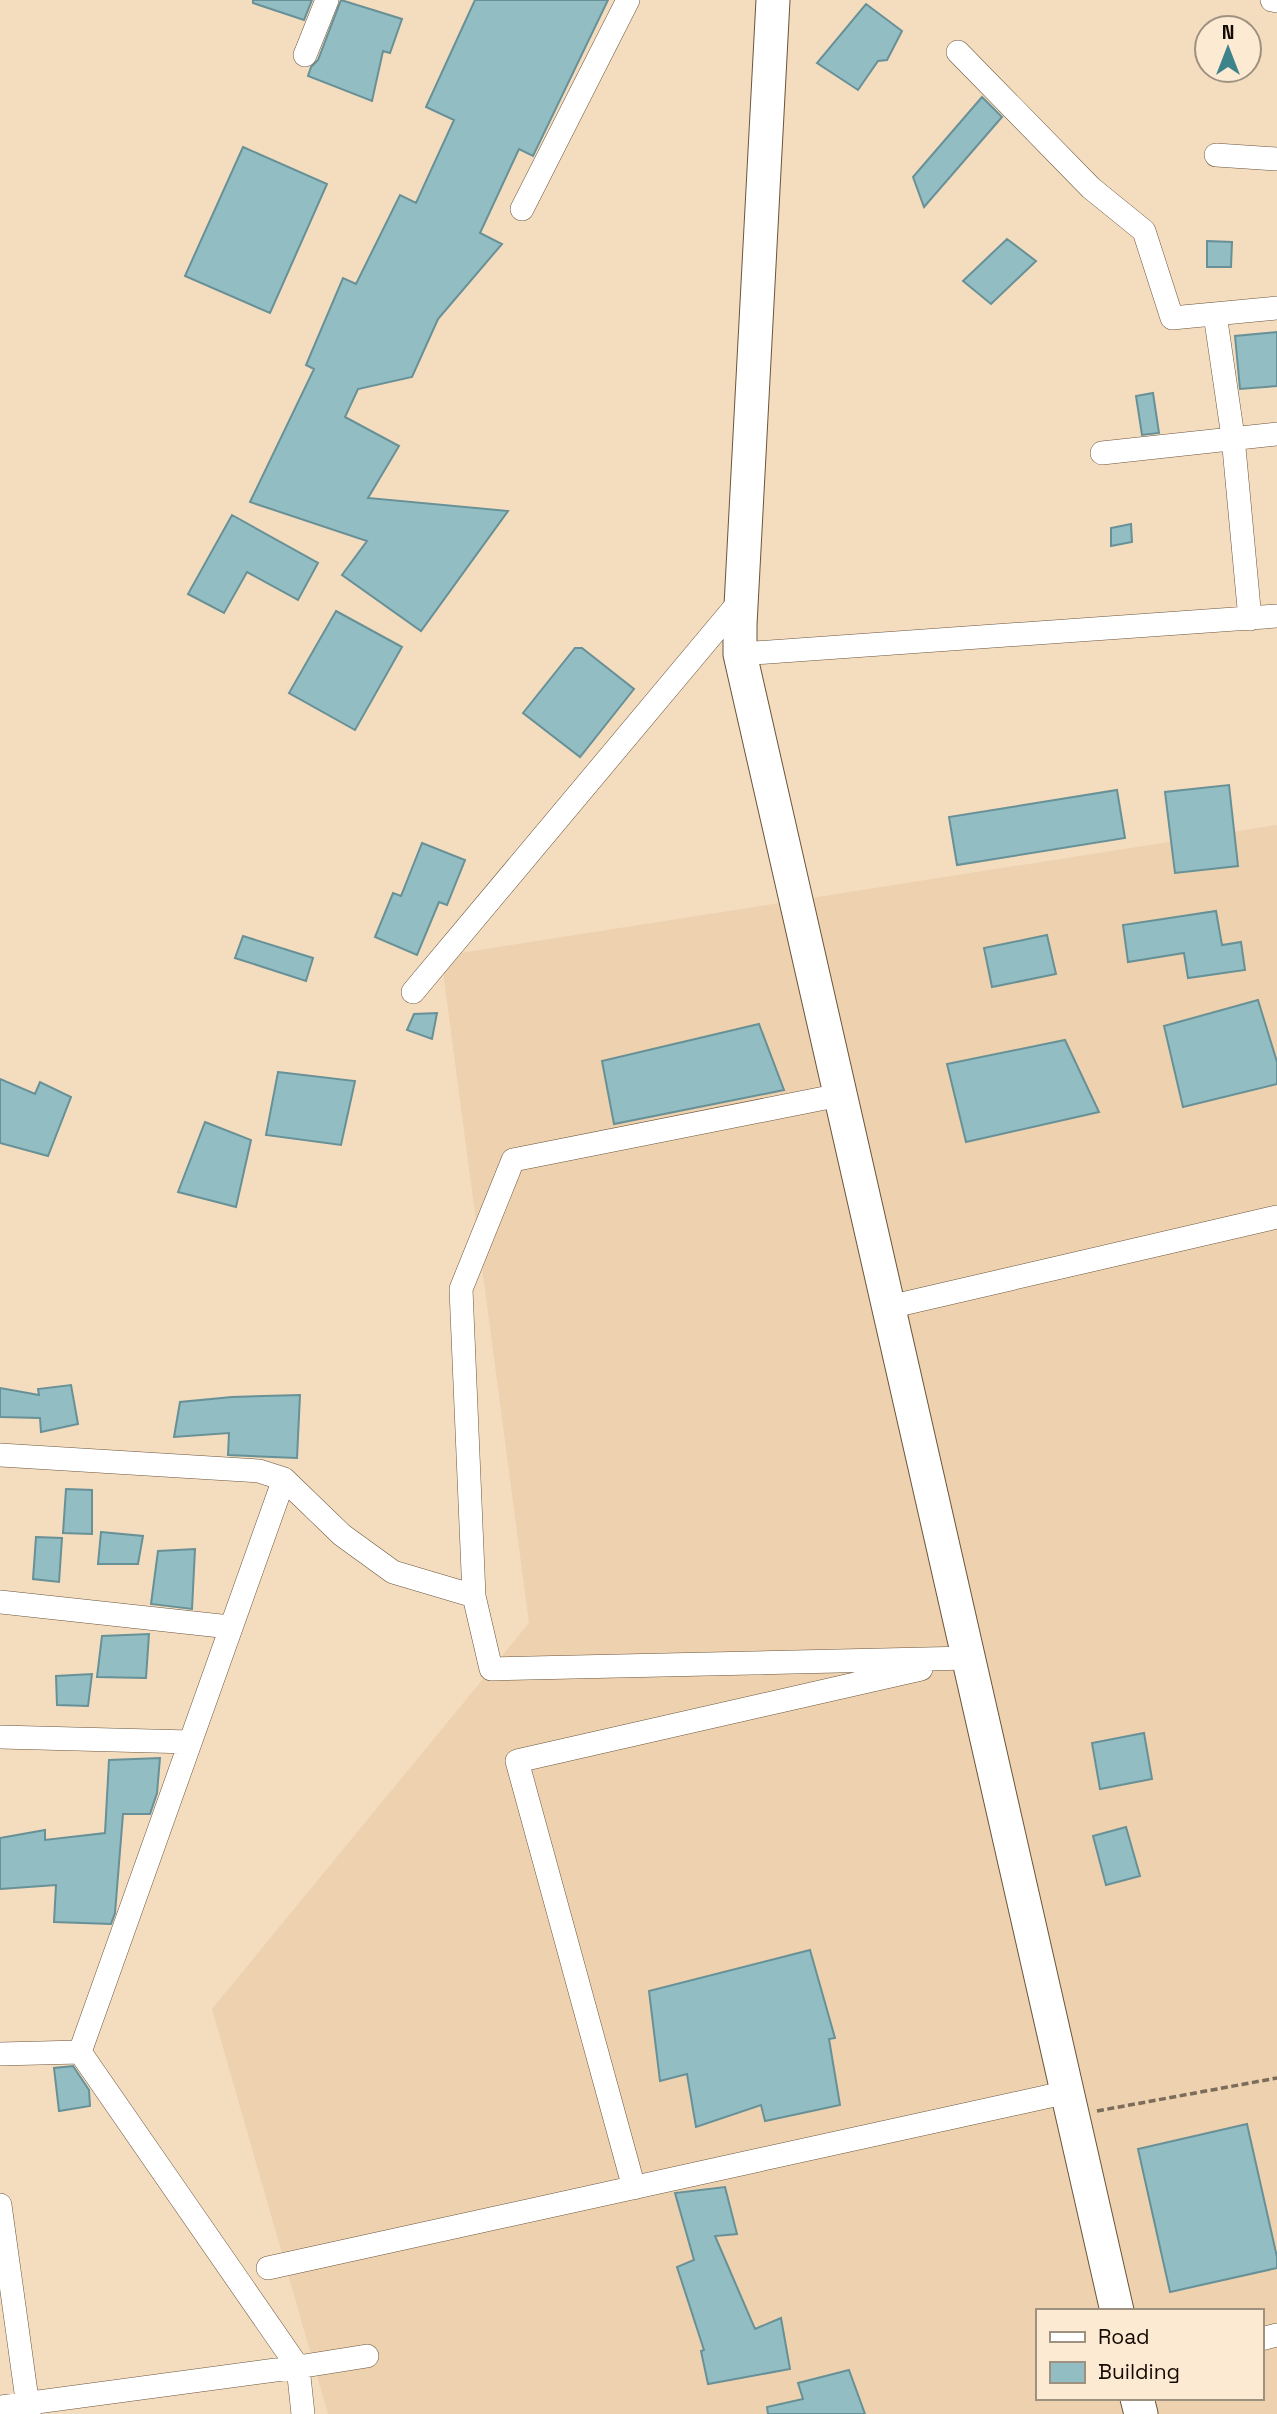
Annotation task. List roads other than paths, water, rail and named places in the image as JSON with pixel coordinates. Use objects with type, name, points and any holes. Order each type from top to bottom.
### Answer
[{"type":"main road","points":[[773,0],[740,654],[1117,2309]]},
{"type":"street","points":[[305,55],[327,0]]},
{"type":"street","points":[[522,209],[628,0]]},
{"type":"street","points":[[958,52],[1091,188],[1144,231],[1172,318],[1277,308]]},
{"type":"street","points":[[1216,155],[1277,159]]},
{"type":"street","points":[[1215,314],[1233,437],[1251,619]]},
{"type":"street","points":[[1102,453],[1277,434]]},
{"type":"street","points":[[413,992],[741,600]]},
{"type":"street","points":[[740,654],[1277,616]]},
{"type":"street","points":[[840,1095],[513,1160],[461,1289],[474,1596],[491,1669],[969,1658]]},
{"type":"street","points":[[889,1307],[1277,1217]]},
{"type":"street","points":[[0,1455],[259,1471],[284,1479],[342,1535],[393,1572],[474,1596]]},
{"type":"street","points":[[80,2052],[284,1479]]},
{"type":"street","points":[[0,1602],[230,1627]]},
{"type":"street","points":[[634,2188],[517,1761],[969,1658]]},
{"type":"street","points":[[0,1737],[190,1742]]},
{"type":"street","points":[[0,2054],[80,2052]]},
{"type":"street","points":[[80,2052],[298,2367],[303,2414]]},
{"type":"street","points":[[268,2268],[634,2188],[1070,2104]]},
{"type":"street","points":[[0,2205],[27,2409]]},
{"type":"street","points":[[0,2407],[27,2409],[367,2356]]}]
